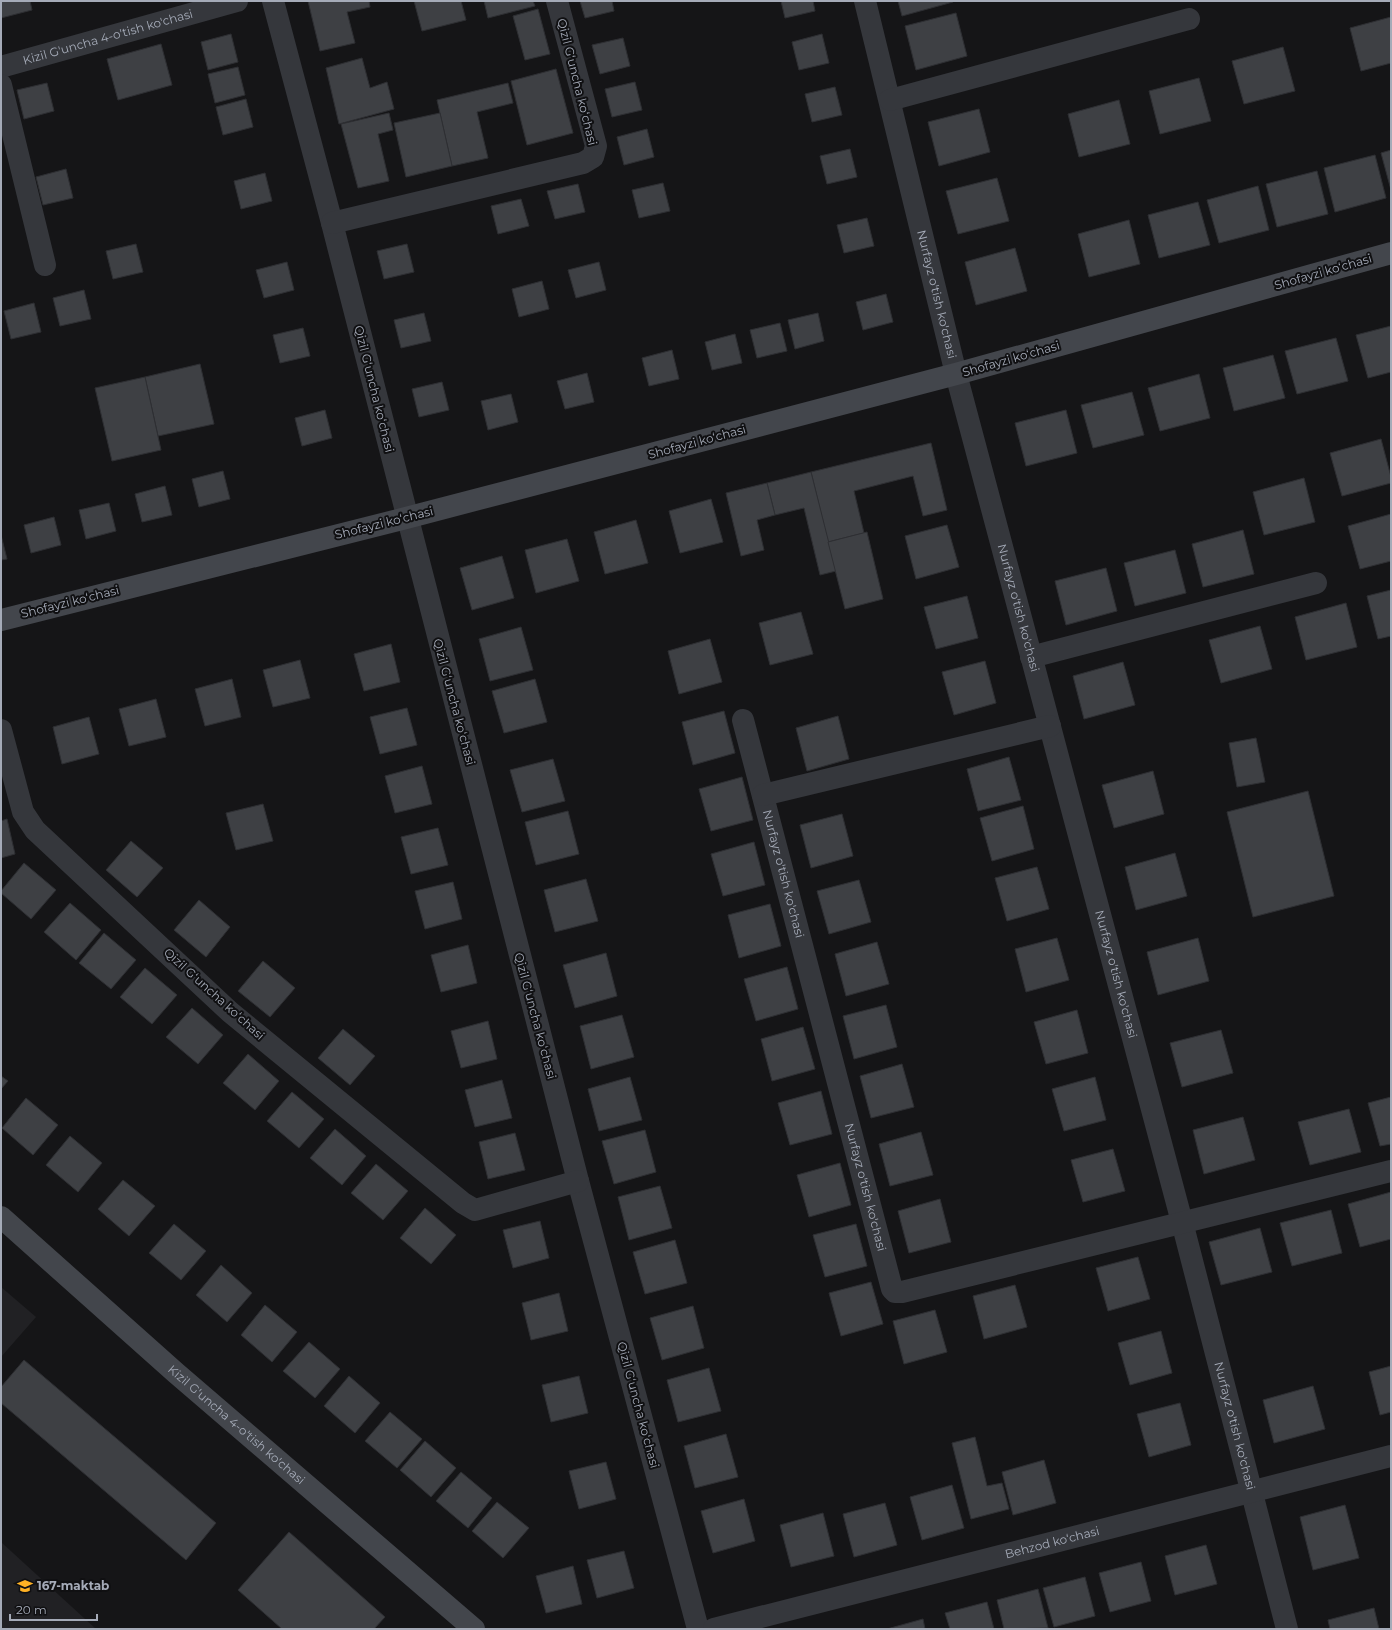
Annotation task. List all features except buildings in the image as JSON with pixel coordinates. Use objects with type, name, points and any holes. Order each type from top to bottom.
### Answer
[{"type":"street","name":"Kizil G'uncha 4-o'tish ko'chasi","points":[[1,66],[237,1]]},
{"type":"street","name":"Qizil Gʻuncha koʻchasi","points":[[273,1],[332,223],[406,518],[578,1181],[698,1629]]},
{"type":"street","name":"Qizil Gʻuncha koʻchasi","points":[[332,223],[583,163],[593,157],[596,146],[557,1]]},
{"type":"street","name":"Nurfayz o'tish ko'chasi","points":[[865,1],[956,374],[1182,1222],[1287,1629]]},
{"type":"street","points":[[890,100],[1189,19]]},
{"type":"street","points":[[1,85],[45,265]]},
{"type":"street","name":"Shofayzi koʻchasi","points":[[1,620],[406,518],[956,374],[1391,252]]},
{"type":"street","points":[[1031,657],[1316,583]]},
{"type":"street","name":"Nurfayz o'tish ko'chasi","points":[[743,720],[892,1289],[895,1292],[902,1292],[1391,1171]]},
{"type":"street","name":"Nurfayz o'tish ko'chasi","points":[[762,795],[1050,726]]},
{"type":"street","name":"Qizil Gʻuncha koʻchasi","points":[[1,730],[23,812],[35,830],[230,1012],[463,1203],[475,1210],[578,1181]]},
{"type":"street","name":"Kizil G'uncha 4-o'tish ko'chasi","points":[[1,1217],[176,1373],[474,1629]]},
{"type":"street","name":"Behzod ko‘chasi","points":[[714,1629],[1391,1456]]},
{"type":"shaded area","points":[[1,1287],[36,1317],[1,1357]]},
{"type":"shaded area","name":"167-maktab","points":[[1,1542],[96,1629],[1,1629]]},
{"type":"place","name":"167-maktab","points":[[25,1586]]}]
